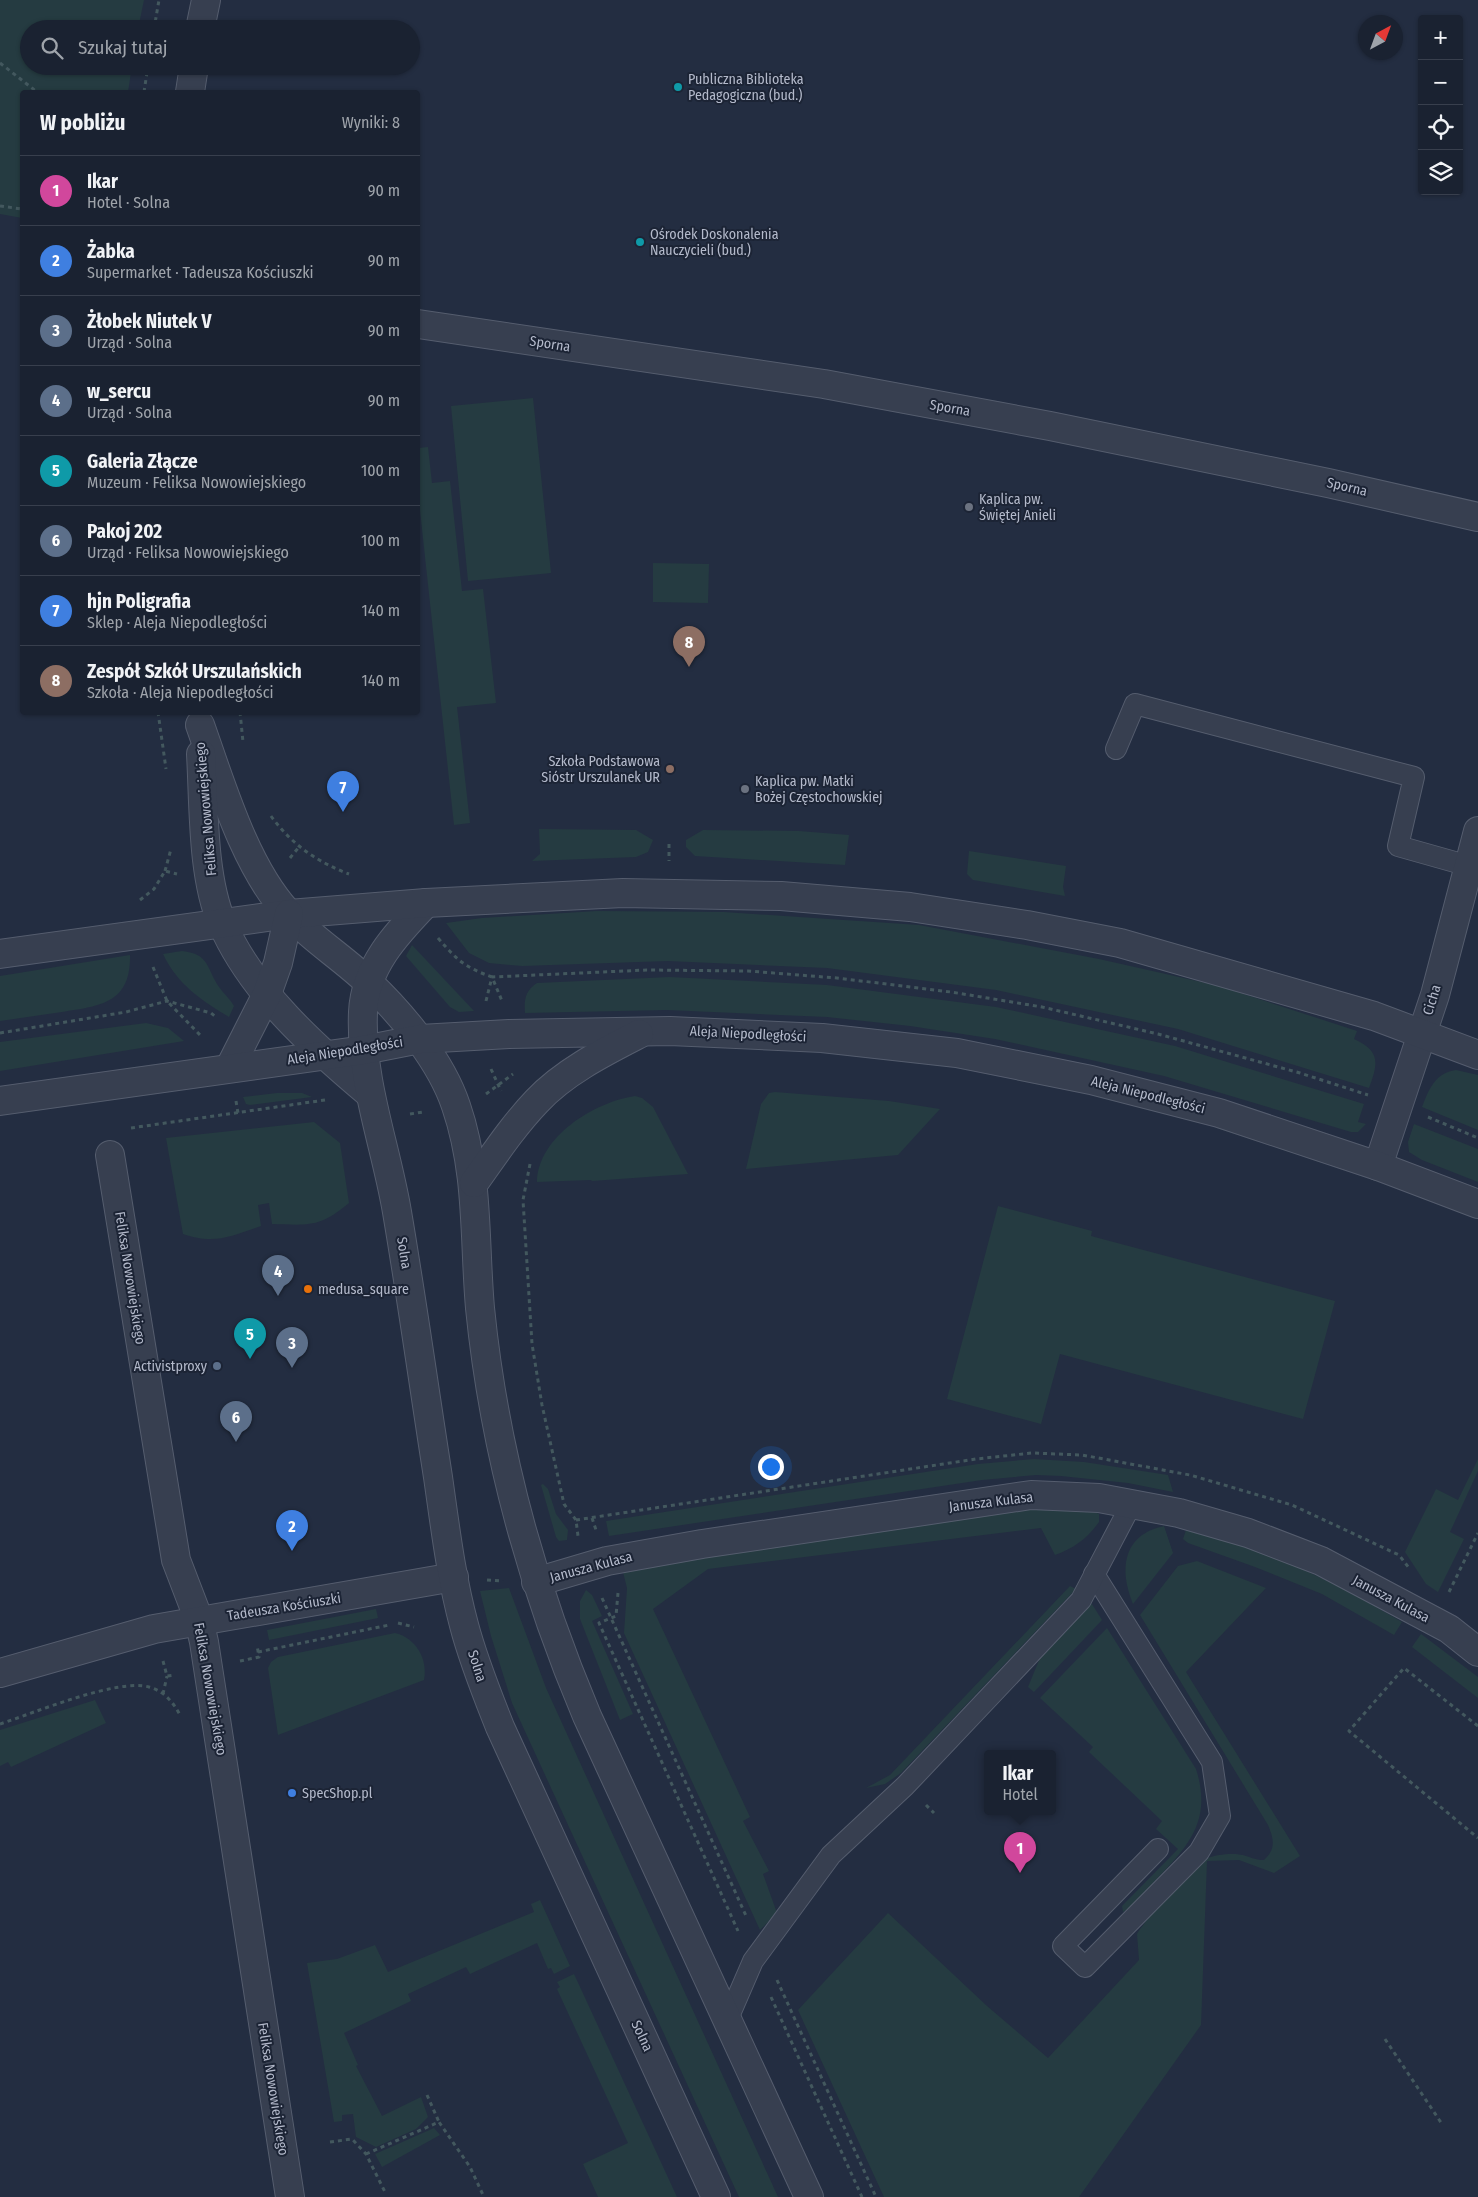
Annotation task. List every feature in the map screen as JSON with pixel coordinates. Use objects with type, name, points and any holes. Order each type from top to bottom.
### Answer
[{"type":"street","points":[[202,20],[206,0]]},
{"type":"street","points":[[190,90],[193,75]]},
{"type":"street","name":"Sporna","points":[[420,324],[824,384],[1050,426],[1328,483],[1478,517]]},
{"type":"street","name":"Feliksa Nowowiejskiego","points":[[199,719],[234,819],[271,891],[289,914]]},
{"type":"street","name":"Feliksa Nowowiejskiego","points":[[199,719],[209,870],[222,922]]},
{"type":"street","name":"Cicha","points":[[1378,1166],[1396,1105],[1422,1033],[1446,956],[1478,831]]},
{"type":"street","points":[[0,954],[222,922],[289,914],[426,903],[514,897],[680,892],[781,896],[910,907],[1027,925],[1120,943],[1374,1016],[1478,1055]]},
{"type":"street","name":"Solna","points":[[426,903],[392,939],[368,982],[363,1011],[364,1050],[370,1094],[397,1210],[454,1577],[464,1625],[500,1727],[716,2197]]},
{"type":"street","points":[[289,914],[368,982],[420,1039],[456,1104],[474,1183],[480,1308],[492,1388],[513,1495],[536,1582],[558,1648],[587,1716],[809,2197]]},
{"type":"street","points":[[230,1067],[267,994],[278,963],[289,914]]},
{"type":"street","points":[[222,922],[240,958],[267,994],[323,1055],[370,1094]]},
{"type":"street","points":[[474,1183],[510,1133],[549,1089],[600,1055],[646,1031]]},
{"type":"street","name":"Aleja Niepodległości","points":[[0,1101],[230,1067],[364,1050],[420,1039],[510,1034],[646,1031],[822,1038],[888,1044],[1023,1065],[1159,1096],[1219,1113],[1378,1166],[1478,1204]]},
{"type":"street","name":"Feliksa Nowowiejskiego","points":[[110,1155],[176,1560],[199,1620],[290,2197]]},
{"type":"street","name":"Janusza Kulasa","points":[[536,1582],[607,1561],[692,1545],[1031,1495],[1099,1498],[1171,1511],[1248,1533],[1321,1561],[1448,1629],[1478,1652]]},
{"type":"street","name":"Tadeusza Kościuszki","points":[[0,1673],[136,1634],[199,1620],[393,1589],[454,1577]]},
{"type":"lane","points":[[1116,749],[1135,704],[1414,777],[1398,846],[1469,866]]},
{"type":"lane","points":[[727,2021],[758,1955],[831,1855],[905,1786],[1081,1600],[1132,1503]]},
{"type":"lane","points":[[1094,1574],[1212,1762],[1220,1816],[1199,1852],[1085,1967],[1063,1946],[1158,1849]]},
{"type":"path","points":[[156,20],[159,0]]},
{"type":"path","points":[[0,63],[34,90]]},
{"type":"path","points":[[144,90],[147,75]]},
{"type":"path","points":[[0,206],[20,210]]},
{"type":"path","points":[[240,715],[244,747]]},
{"type":"path","points":[[269,813],[299,847],[325,864],[352,876]]},
{"type":"path","points":[[669,844],[670,864]]},
{"type":"path","points":[[288,860],[299,847]]},
{"type":"path","points":[[141,908],[139,901],[154,889],[165,871],[177,874]]},
{"type":"path","points":[[435,935],[458,961],[470,969],[492,977],[647,970],[748,971],[837,978],[951,992],[1042,1007],[1158,1034],[1300,1073],[1396,1105],[1478,1138]]},
{"type":"path","points":[[150,961],[167,1001],[201,1036]]},
{"type":"path","points":[[486,1005],[492,977]]},
{"type":"path","points":[[492,977],[505,1007]]},
{"type":"path","points":[[0,1033],[126,1012],[167,1001],[211,1013],[224,1024]]},
{"type":"path","points":[[489,1065],[505,1098]]},
{"type":"path","points":[[484,1096],[514,1074]]},
{"type":"path","points":[[235,1096],[238,1113]]},
{"type":"path","points":[[126,1129],[326,1100]]},
{"type":"path","points":[[404,1115],[426,1111]]},
{"type":"path","points":[[534,1156],[525,1182],[523,1200],[532,1344],[542,1405],[564,1504],[576,1520],[578,1542]]},
{"type":"path","points":[[1448,1595],[1478,1533]]},
{"type":"path","points":[[454,1577],[506,1582],[536,1582]]},
{"type":"path","points":[[617,1588],[616,1616],[599,1623],[876,2197]]},
{"type":"path","points":[[600,1593],[862,2197]]},
{"type":"path","points":[[258,1652],[400,1623],[414,1627]]},
{"type":"path","points":[[244,1660],[259,1657],[256,1639]]},
{"type":"path","points":[[160,1653],[167,1676],[163,1694]]},
{"type":"path","points":[[1478,1726],[1404,1668],[1349,1731],[1478,1838]]},
{"type":"path","points":[[167,1676],[185,1673]]},
{"type":"path","points":[[0,1724],[96,1693],[136,1685],[150,1688],[163,1694],[173,1703],[180,1716]]},
{"type":"path","points":[[1385,2039],[1442,2124]]},
{"type":"path","points":[[427,2094],[440,2122],[470,2167],[484,2197]]},
{"type":"path","points":[[366,2154],[440,2122]]},
{"type":"path","points":[[330,2142],[352,2139],[366,2154],[385,2192]]},
{"type":"green space","points":[[0,0],[144,0],[140,20],[20,20],[20,75],[131,75],[128,90],[20,90],[20,218],[0,214]]},
{"type":"green space","points":[[533,398],[551,573],[468,581],[451,406]]},
{"type":"green space","points":[[428,447],[432,483],[450,481],[462,591],[483,589],[496,703],[457,707],[470,823],[454,825],[420,510],[420,448]]},
{"type":"green space","points":[[653,563],[709,564],[708,603],[653,602]]},
{"type":"green space","points":[[539,829],[636,830],[653,840],[648,852],[636,857],[532,861],[540,854]]},
{"type":"green space","points":[[703,830],[799,831],[849,835],[845,865],[695,856],[686,847],[686,840]]},
{"type":"green space","points":[[969,851],[1066,866],[1063,887],[1065,896],[973,880],[967,874]]},
{"type":"green space","points":[[597,911],[724,912],[919,925],[1099,959],[1219,986],[1357,1031],[1354,1039],[1369,1048],[1373,1053],[1375,1059],[1374,1072],[1369,1088],[1178,1029],[996,990],[827,968],[668,961],[522,966],[489,963],[469,953],[446,923],[482,918]]},
{"type":"green space","points":[[412,945],[474,1011],[459,1012],[450,1007],[406,956]]},
{"type":"green space","points":[[182,951],[198,955],[206,963],[219,987],[234,1006],[229,1017],[183,983],[163,954]]},
{"type":"green space","points":[[130,955],[129,971],[125,983],[119,993],[111,999],[89,1007],[0,1021],[0,976]]},
{"type":"green space","points":[[670,977],[827,985],[996,1007],[1175,1046],[1364,1104],[1358,1122],[1366,1124],[1358,1132],[1351,1132],[1164,1076],[995,1039],[910,1026],[827,1017],[667,1010],[525,1013],[526,996],[537,983]]},
{"type":"green space","points":[[146,1023],[168,1028],[184,1041],[0,1071],[0,1042]]},
{"type":"green space","points":[[1456,1070],[1478,1075],[1478,1130],[1422,1107],[1430,1088],[1438,1078]]},
{"type":"green space","points":[[277,1093],[302,1093],[312,1097],[250,1105],[246,1104],[243,1097]]},
{"type":"green space","points":[[769,1093],[889,1101],[940,1109],[898,1155],[746,1169],[761,1104]]},
{"type":"green space","points":[[635,1096],[642,1098],[653,1107],[688,1174],[592,1181],[537,1182],[540,1166],[547,1150],[571,1124],[603,1106]]},
{"type":"green space","points":[[314,1122],[340,1143],[349,1203],[330,1217],[321,1221],[295,1225],[272,1224],[269,1203],[258,1205],[261,1226],[232,1236],[214,1239],[204,1239],[183,1234],[166,1138]]},
{"type":"green space","points":[[1414,1124],[1478,1149],[1478,1182],[1422,1160],[1409,1152],[1408,1142]]},
{"type":"green space","points":[[998,1206],[1092,1231],[1091,1236],[1335,1301],[1303,1419],[1060,1354],[1041,1424],[947,1399]]},
{"type":"green space","points":[[1034,1459],[1084,1462],[1168,1475],[1173,1492],[1128,1483],[1036,1475],[982,1480],[609,1536],[606,1521],[978,1464]]},
{"type":"green space","points":[[1478,1459],[1478,1471],[1450,1532],[1464,1539],[1438,1592],[1426,1584],[1405,1552],[1436,1489],[1458,1500]]},
{"type":"green space","points":[[543,1484],[548,1489],[556,1514],[568,1530],[567,1540],[559,1541],[556,1537],[541,1485]]},
{"type":"green space","points":[[1041,1508],[1095,1512],[1099,1514],[1099,1522],[1080,1542],[1055,1555],[1041,1528],[708,1569],[653,1609],[750,1817],[743,1821],[769,1871],[763,1874],[777,1913],[760,1930],[624,1633],[627,1588],[623,1572],[628,1568],[993,1512]]},
{"type":"green space","points":[[1164,1526],[1173,1553],[1133,1604],[1126,1579],[1128,1556],[1132,1546],[1139,1537]]},
{"type":"green space","points":[[1186,1530],[1243,1546],[1297,1567],[1350,1593],[1402,1622],[1394,1635],[1322,1594],[1188,1543],[1183,1539]]},
{"type":"green space","points":[[1197,1561],[1266,1588],[1186,1672],[1300,1856],[1274,1873],[1239,1860],[1207,1861],[1201,2025],[1079,2197],[884,2197],[798,2010],[888,1913],[987,2006],[1048,2058],[1139,1960],[1137,1934],[1152,1912],[1185,1875],[1196,1865],[1208,1858],[1219,1855],[1239,1854],[1264,1860],[1271,1852],[1273,1839],[1268,1825],[1140,1615],[1178,1566]]},
{"type":"green space","points":[[1070,1586],[1076,1589],[901,1773],[885,1784],[866,1788],[890,1775]]},
{"type":"green space","points":[[509,1588],[546,1688],[778,2197],[739,2197],[512,1703],[491,1636],[480,1591]]},
{"type":"green space","points":[[586,1590],[592,1595],[602,1616],[592,1621],[633,1714],[620,1720],[580,1619],[580,1601]]},
{"type":"green space","points":[[1090,1601],[1102,1620],[1034,1692],[1028,1687],[1042,1653]]},
{"type":"green space","points":[[376,1609],[378,1618],[269,1640],[267,1630]]},
{"type":"green space","points":[[1107,1628],[1196,1769],[1201,1804],[1199,1819],[1186,1845],[1139,1899],[1123,1912],[1122,1906],[1178,1849],[1156,1829],[1162,1821],[1089,1752],[1093,1747],[1040,1698]]},
{"type":"green space","points":[[395,1633],[409,1640],[419,1650],[424,1664],[424,1680],[278,1735],[268,1668],[271,1662],[278,1657]]},
{"type":"green space","points":[[1421,1634],[1478,1677],[1478,1698],[1412,1647]]},
{"type":"green space","points":[[95,1700],[106,1723],[11,1767],[8,1762],[0,1766],[0,1730]]},
{"type":"green space","points":[[540,1900],[570,1966],[554,1974],[551,1968],[548,1969],[537,1943],[470,1974],[466,1967],[408,1994],[411,2001],[344,2033],[358,2065],[356,2066],[382,2116],[421,2097],[428,2117],[416,2129],[376,2147],[356,2137],[353,2114],[342,2115],[342,2121],[334,2122],[307,1963],[337,1959],[375,1945],[388,1972],[534,1912],[531,1904]]},
{"type":"green space","points":[[574,1974],[677,2197],[598,2197],[583,2164],[628,2143],[557,1989],[560,1987],[557,1982]]},
{"type":"green space","points":[[434,2128],[440,2135],[382,2167],[375,2154]]},
{"type":"place","name":"Publiczna Biblioteka Pedagogiczna (bud.)","points":[[678,87]]},
{"type":"place","name":"Ośrodek Doskonalenia Nauczycieli (bud.)","points":[[640,242]]},
{"type":"place","name":"Kaplica pw. Świętej Anieli","points":[[969,507]]},
{"type":"place","name":"Zespół Szkół Urszulańskich","points":[[689,667]]},
{"type":"place","name":"Szkoła Podstawowa Sióstr Urszulanek UR","points":[[670,769]]},
{"type":"place","name":"Kaplica pw. Matki Bożej Częstochowskiej","points":[[745,789]]},
{"type":"place","name":"hjn Poligrafia","points":[[343,812]]},
{"type":"place","name":"medusa_square","points":[[308,1289]]},
{"type":"place","name":"w_sercu","points":[[278,1296]]},
{"type":"place","name":"Galeria Złącze","points":[[250,1359]]},
{"type":"place","name":"Activistproxy","points":[[217,1366]]},
{"type":"place","name":"Żłobek Niutek V","points":[[292,1368]]},
{"type":"place","name":"Pakoj 202","points":[[236,1442]]},
{"type":"place","name":"Żabka","points":[[292,1551]]},
{"type":"place","name":"SpecShop.pl","points":[[292,1793]]},
{"type":"place","name":"Ikar","points":[[1020,1873]]}]
